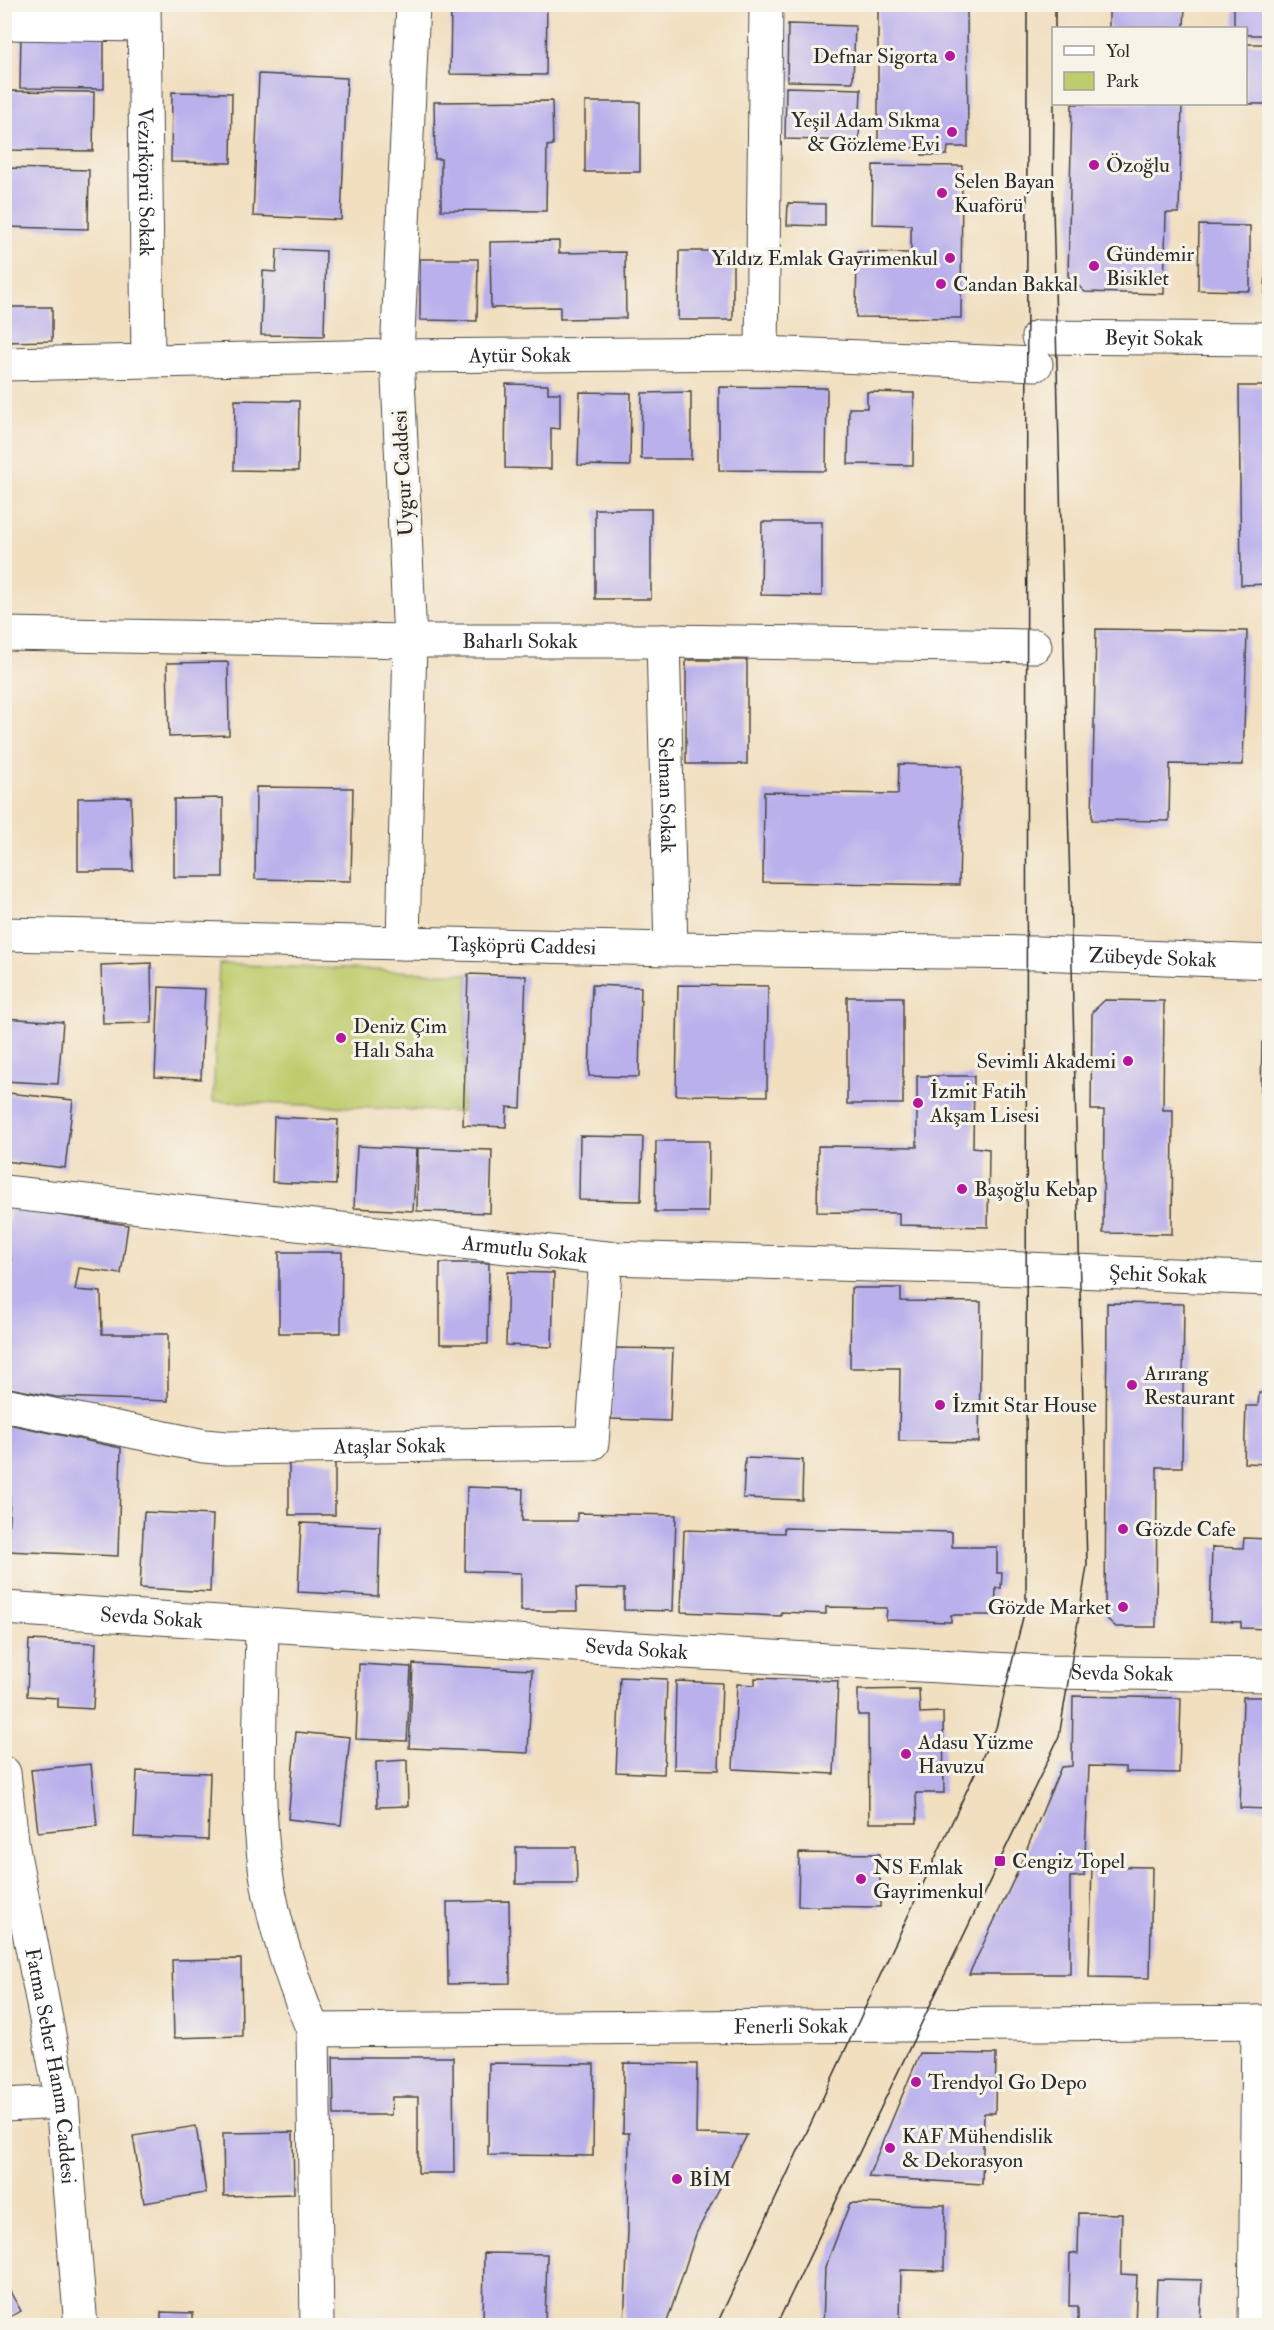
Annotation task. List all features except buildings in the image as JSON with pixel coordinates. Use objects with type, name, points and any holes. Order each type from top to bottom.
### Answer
[{"type":"street","name":"Uygur Caddesi","points":[[403,943],[410,641],[397,356],[413,4]]},
{"type":"street","points":[[762,353],[766,4]]},
{"type":"street","points":[[4,22],[144,15]]},
{"type":"street","name":"Vezirköprü Sokak","points":[[144,15],[147,360]]},
{"type":"street","name":"Beyit Sokak","points":[[1037,350],[1269,339]]},
{"type":"street","name":"Aytür Sokak","points":[[4,364],[397,356],[1037,350]]},
{"type":"street","name":"Baharlı Sokak","points":[[4,634],[410,641],[663,641],[1035,646]]},
{"type":"street","name":"Selman Sokak","points":[[663,641],[670,949]]},
{"type":"street","name":"Taşköprü Caddesi","points":[[4,934],[670,949],[1037,953]]},
{"type":"street","name":"Zübeyde Sokak","points":[[1037,953],[1269,962]]},
{"type":"street","name":"Armutlu Sokak","points":[[4,1192],[606,1258],[1045,1269]]},
{"type":"street","name":"Ataşlar Sokak","points":[[4,1405],[204,1446],[227,1448],[592,1443],[606,1258]]},
{"type":"street","name":"Şehit Sokak","points":[[1045,1269],[1269,1279]]},
{"type":"street","name":"Sevda Sokak","points":[[4,1608],[262,1626],[1038,1671],[1269,1675]]},
{"type":"street","points":[[262,1626],[260,1814],[263,1852],[280,1935],[313,2030],[317,2325]]},
{"type":"street","name":"Fatma Seher Hanım Caddesi","points":[[4,1773],[13,1849],[15,1920],[62,2102],[81,2324]]},
{"type":"street","points":[[1255,2325],[1264,2022]]},
{"type":"street","name":"Fenerli Sokak","points":[[313,2030],[1264,2022]]},
{"type":"street","points":[[4,2105],[62,2102]]},
{"type":"green space","name":"Deniz Çim Halı Saha","points":[[219,964],[468,974],[462,1112],[213,1101]]},
{"type":"tram line","points":[[716,2326],[996,1728],[1026,1605],[1027,4]]},
{"type":"tram line","points":[[1055,4],[1055,27]]},
{"type":"tram line","points":[[776,2326],[1059,1737],[1087,1566],[1053,206],[1054,105]]},
{"type":"place","name":"Defnar Sigorta","points":[[950,56]]},
{"type":"place","name":"Yeşil Adam Sıkma & Gözleme Evi","points":[[952,132]]},
{"type":"place","name":"Özoğlu","points":[[1094,165]]},
{"type":"place","name":"Selen Bayan Kuaförü","points":[[942,193]]},
{"type":"place","name":"Yıldız Emlak Gayrimenkul","points":[[950,258]]},
{"type":"place","name":"Gündemir Bisiklet","points":[[1094,266]]},
{"type":"place","name":"Candan Bakkal","points":[[941,284]]},
{"type":"place","name":"Deniz Çim Halı Saha","points":[[341,1038]]},
{"type":"place","name":"Sevimli Akademi","points":[[1128,1061]]},
{"type":"place","name":"İzmit Fatih Akşam Lisesi","points":[[918,1103]]},
{"type":"place","name":"Başoğlu Kebap","points":[[962,1189]]},
{"type":"place","name":"Arırang Restaurant","points":[[1132,1385]]},
{"type":"place","name":"İzmit Star House","points":[[940,1405]]},
{"type":"place","name":"Gözde Cafe","points":[[1123,1529]]},
{"type":"place","name":"Gözde Market","points":[[1123,1607]]},
{"type":"place","name":"Adasu Yüzme Havuzu","points":[[906,1754]]},
{"type":"place","name":"Cengiz Topel","points":[[1000,1861]]},
{"type":"place","name":"NS Emlak Gayrimenkul","points":[[861,1879]]},
{"type":"place","name":"Trendyol Go Depo","points":[[916,2082]]},
{"type":"place","name":"KAF Mühendislik & Dekorasyon","points":[[890,2148]]},
{"type":"place","name":"BİM","points":[[677,2179]]}]
